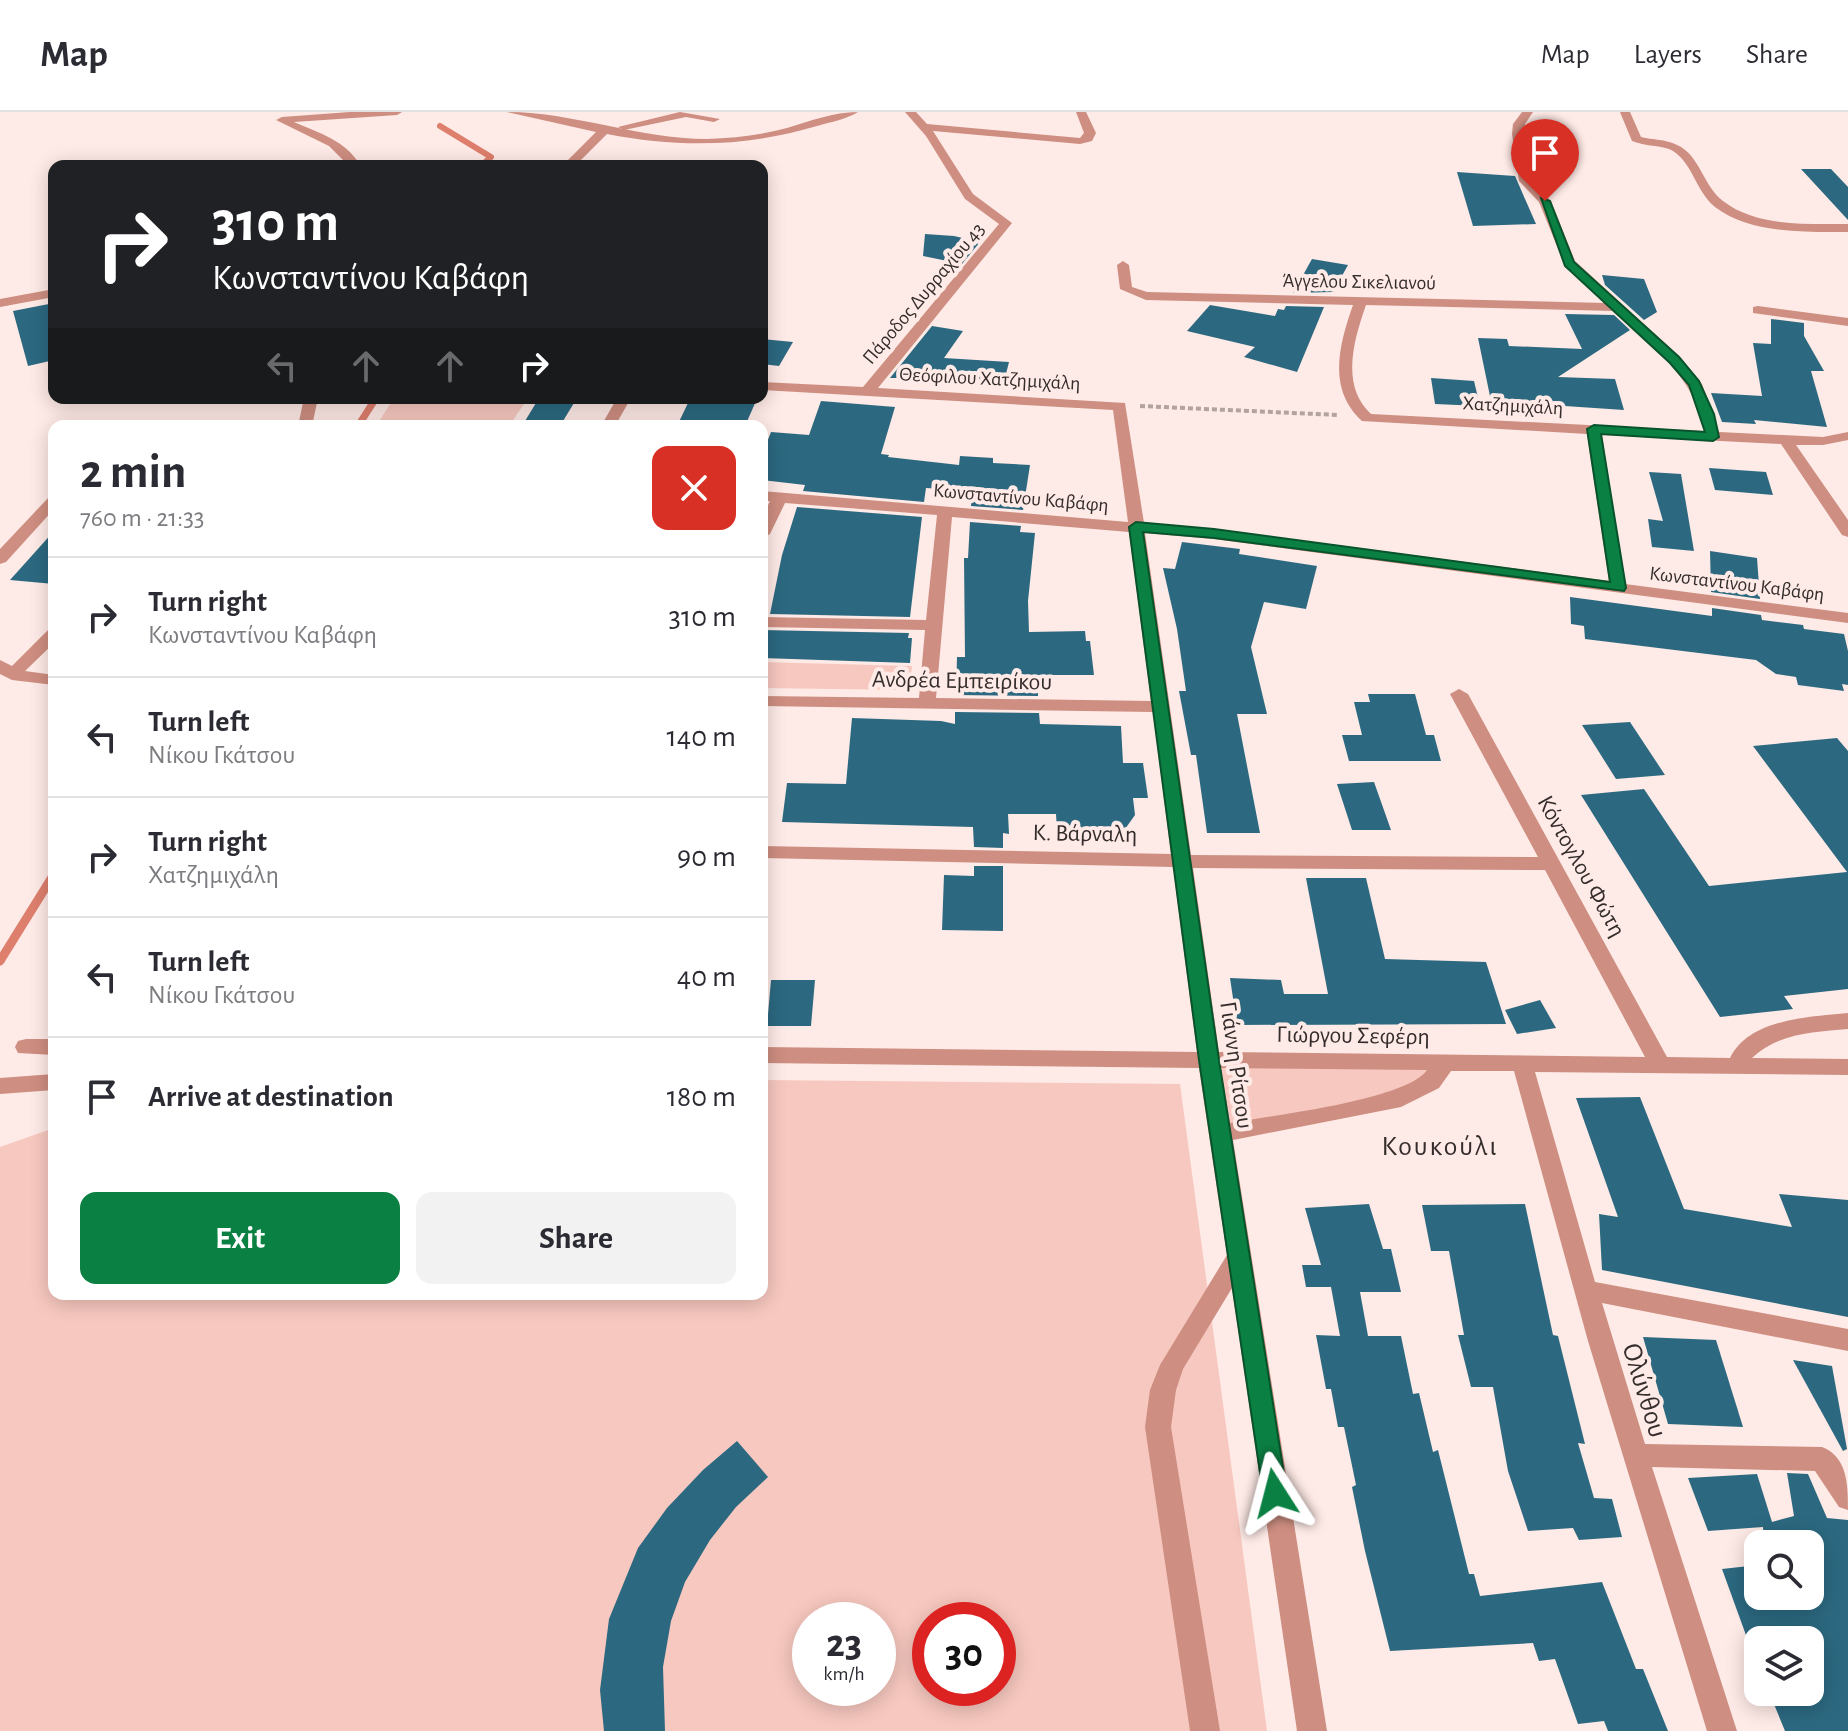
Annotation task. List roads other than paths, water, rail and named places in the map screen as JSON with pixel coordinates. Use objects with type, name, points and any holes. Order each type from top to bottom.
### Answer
[{"type":"street","points":[[278,116],[397,112]]},
{"type":"street","points":[[512,112],[668,138],[731,141],[853,112]]},
{"type":"street","points":[[576,124],[595,112]]},
{"type":"street","name":"Πάροδος Δυρραχίου 43","points":[[867,392],[1006,223],[969,196],[925,127],[910,112]]},
{"type":"street","points":[[925,127],[1074,141],[1088,139],[1090,133],[1081,112]]},
{"type":"street","points":[[1528,112],[1519,124],[1518,134],[1525,181],[1545,201],[1569,263],[1675,360],[1695,384],[1708,414],[1713,437]]},
{"type":"street","points":[[1625,112],[1636,139],[1679,149],[1709,195],[1728,208],[1780,226],[1848,228]]},
{"type":"street","points":[[575,160],[612,130],[688,113],[714,119]]},
{"type":"street","points":[[278,116],[340,146],[352,160]]},
{"type":"street","points":[[1031,154],[1036,145],[1032,137]]},
{"type":"street","name":"Άγγελου Σικελιανού","points":[[1123,265],[1126,289],[1146,296],[1616,307]]},
{"type":"street","points":[[1,306],[48,294]]},
{"type":"street","name":"Χατζημιχάλη","points":[[1361,301],[1344,360],[1352,400],[1365,417],[1786,440],[1817,441],[1848,436]]},
{"type":"street","points":[[1758,310],[1848,322]]},
{"type":"street","name":"Θεόφιλου Χατζημιχάλη","points":[[768,386],[1120,406]]},
{"type":"street","name":"Γιάννη Ρίτσου","points":[[1120,406],[1209,1060],[1312,1731]]},
{"type":"street","points":[[1594,429],[1618,588]]},
{"type":"street","points":[[1786,440],[1848,532]]},
{"type":"street","name":"Κωνσταντίνου Καβάφη","points":[[768,496],[1214,534],[1848,618]]},
{"type":"street","points":[[768,522],[780,497]]},
{"type":"street","points":[[0,559],[48,507]]},
{"type":"street","points":[[927,703],[945,510]]},
{"type":"street","points":[[768,622],[935,625]]},
{"type":"street","points":[[6,670],[48,638]]},
{"type":"street","points":[[6,670],[48,679]]},
{"type":"street","name":"Κόντογλου Φώτη","points":[[1459,694],[1660,1064]]},
{"type":"street","name":"Ανδρέα Εμπειρίκου","points":[[768,701],[1161,707]]},
{"type":"street","name":"Κ. Βάρναλη","points":[[768,852],[1182,861],[1551,864]]},
{"type":"street","points":[[1737,1066],[1743,1050],[1761,1040],[1797,1027],[1848,1021]]},
{"type":"street","points":[[26,1047],[48,1047]]},
{"type":"street","name":"Γιώργου Σεφέρη","points":[[768,1055],[1848,1067]]},
{"type":"street","points":[[1220,1134],[1393,1101],[1431,1082],[1445,1062]]},
{"type":"street","name":"Ολύνθου","points":[[1522,1063],[1585,1290],[1722,1731]]},
{"type":"street","points":[[0,1086],[48,1082]]},
{"type":"street","points":[[1205,1731],[1158,1427],[1163,1390],[1172,1365],[1239,1256]]},
{"type":"street","points":[[1585,1290],[1848,1340]]},
{"type":"street","points":[[1635,1455],[1822,1459],[1848,1498]]},
{"type":"waterway","points":[[440,126],[491,157],[488,160]]},
{"type":"waterway","points":[[362,420],[372,404]]},
{"type":"waterway","points":[[0,961],[48,884]]},
{"type":"district","name":"Κουκούλι","points":[[1440,1145]]}]
